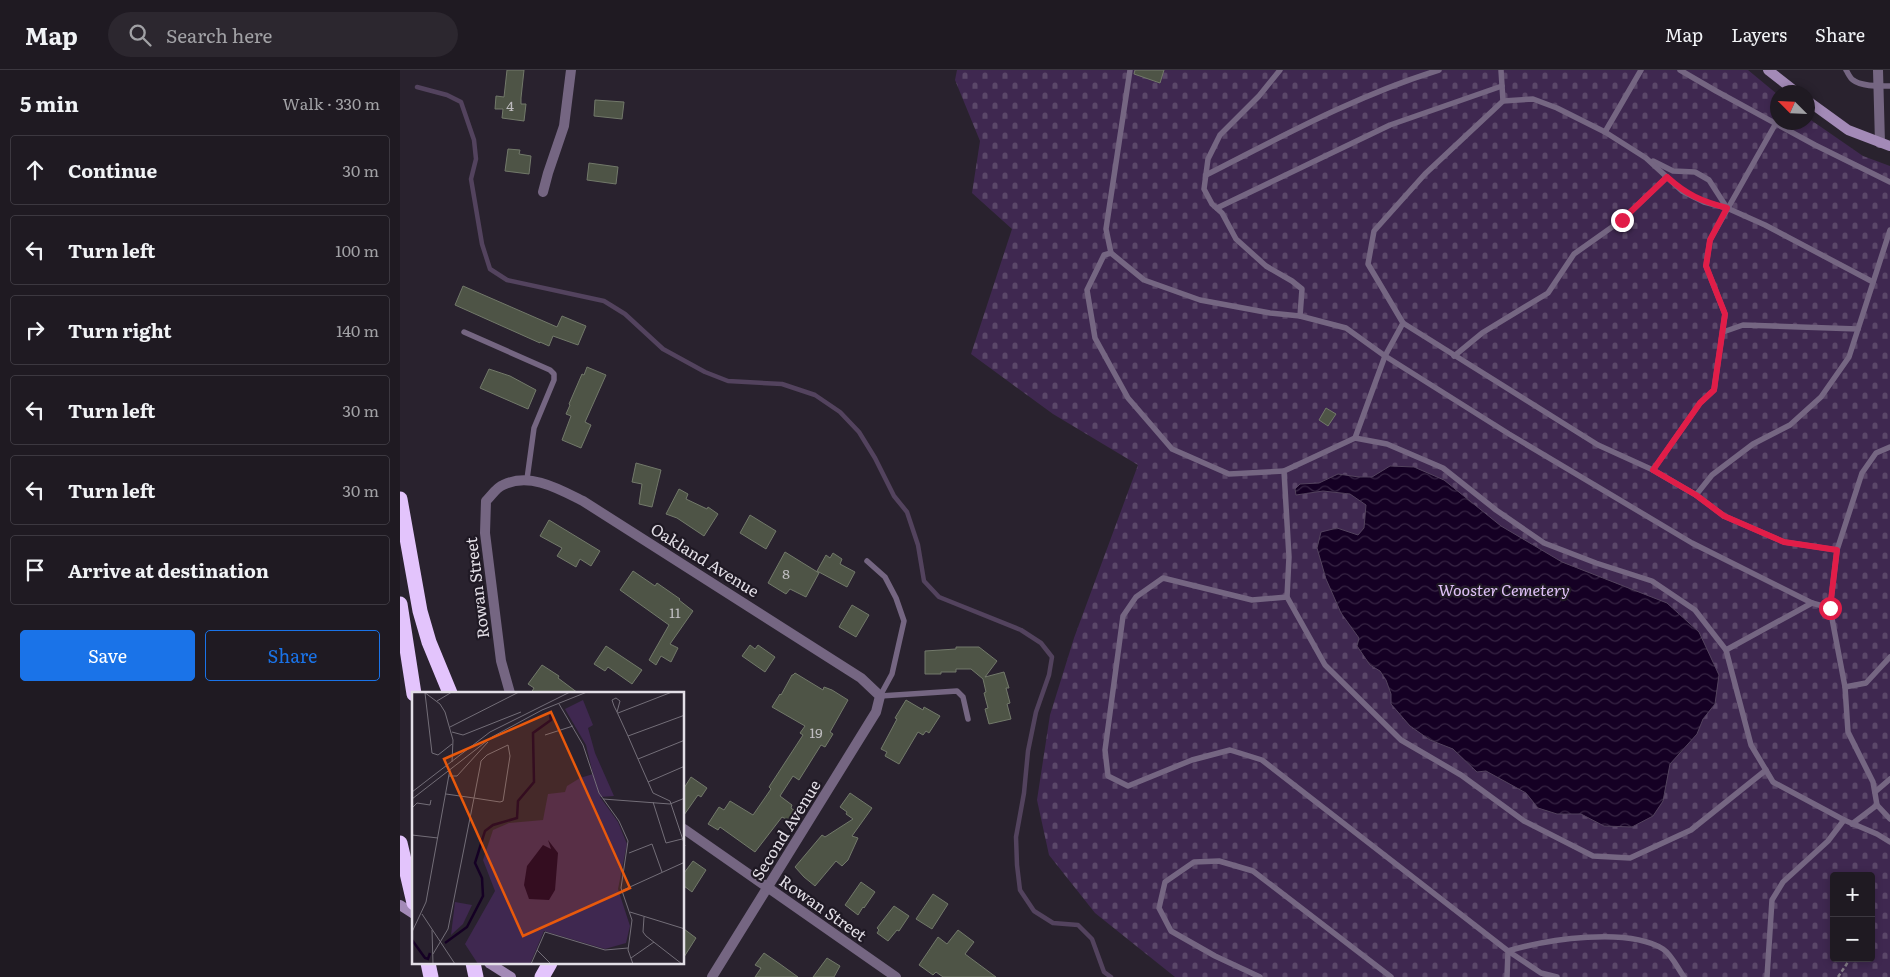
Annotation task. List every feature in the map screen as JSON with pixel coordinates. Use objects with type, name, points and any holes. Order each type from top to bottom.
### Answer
[{"type":"highway","points":[[400,499],[420,611],[429,642],[450,692]]},
{"type":"highway","points":[[400,604],[414,692]]},
{"type":"highway","points":[[400,844],[412,895]]},
{"type":"highway","points":[[473,964],[476,977]]},
{"type":"highway","points":[[542,977],[549,964]]},
{"type":"street","points":[[543,192],[566,121],[571,70]]},
{"type":"street","points":[[1815,106],[1848,130],[1885,145],[1878,70]]},
{"type":"street","points":[[1773,72],[1788,85]]},
{"type":"street","name":"Oakland Avenue","points":[[502,485],[527,480],[556,488],[583,501],[861,678],[880,696]]},
{"type":"street","name":"Rowan Street","points":[[502,485],[486,501],[485,533],[500,661],[510,692]]},
{"type":"street","name":"Second Avenue","points":[[712,977],[876,712],[880,696]]},
{"type":"street","name":"Rowan Street","points":[[685,829],[896,977]]},
{"type":"street","points":[[400,905],[412,913]]},
{"type":"street","points":[[490,964],[510,977]]},
{"type":"lane","points":[[1130,70],[1106,229],[1111,253],[1144,280],[1200,300],[1270,313],[1300,316],[1346,328],[1385,356],[1509,434],[1692,543],[1812,603],[1830,608]]},
{"type":"lane","points":[[1280,70],[1259,96],[1220,135],[1208,160],[1204,189],[1212,204],[1222,213],[1236,238],[1266,266],[1302,289],[1300,316]]},
{"type":"lane","points":[[1206,175],[1307,124],[1403,81],[1439,70]]},
{"type":"lane","points":[[1501,70],[1503,101]]},
{"type":"lane","points":[[1605,132],[1641,70]]},
{"type":"lane","points":[[1680,70],[1716,92],[1770,120]]},
{"type":"lane","points":[[1846,70],[1852,80],[1859,83],[1890,86]]},
{"type":"lane","points":[[1217,208],[1390,125],[1502,86]]},
{"type":"lane","points":[[1727,208],[1709,180],[1695,172],[1673,171],[1646,158],[1605,132],[1557,108],[1533,99],[1503,101],[1425,174],[1374,231],[1368,264],[1403,323],[1598,445],[1653,470],[1696,495],[1724,516],[1784,542],[1837,550]]},
{"type":"lane","points":[[1653,470],[1700,403],[1714,390],[1725,314],[1706,266],[1710,240],[1772,130]]},
{"type":"lane","points":[[1788,130],[1815,146],[1890,182]]},
{"type":"lane","points":[[1646,158],[1682,191],[1704,202],[1727,208],[1764,225],[1873,282]]},
{"type":"lane","points":[[1454,356],[1482,332],[1548,293],[1574,254],[1622,220],[1667,177]]},
{"type":"lane","points":[[1696,495],[1712,475],[1753,444],[1790,425],[1821,396],[1849,357],[1890,230]]},
{"type":"lane","points":[[1111,253],[1104,255],[1087,290],[1095,338],[1128,398],[1172,449],[1229,474],[1284,471],[1355,438],[1387,444],[1444,468],[1496,510],[1544,543],[1596,563],[1652,581],[1695,610],[1726,650],[1751,745],[1773,782],[1890,842]]},
{"type":"lane","points":[[1355,438],[1385,356],[1403,323]]},
{"type":"lane","points":[[1723,332],[1742,325],[1858,329]]},
{"type":"lane","points":[[464,332],[546,368],[554,374],[554,380],[534,428],[527,480]]},
{"type":"lane","points":[[1890,447],[1876,453],[1862,473],[1837,550],[1830,608],[1845,687],[1848,732],[1873,782],[1878,805],[1890,819]]},
{"type":"lane","points":[[1284,471],[1289,557],[1287,597],[1325,665],[1401,740],[1461,775],[1524,821],[1593,856],[1630,858],[1691,830],[1766,770]]},
{"type":"lane","points":[[866,561],[885,577],[896,598],[904,621],[892,674],[880,696]]},
{"type":"lane","points":[[1287,597],[1252,600],[1163,578],[1136,597],[1123,616],[1105,750],[1108,776],[1128,786],[1192,760],[1230,750],[1262,760],[1508,951],[1543,975],[1557,977]]},
{"type":"lane","points":[[1726,650],[1812,603]]},
{"type":"lane","points":[[1845,687],[1866,683],[1890,657]]},
{"type":"lane","points":[[880,696],[957,690],[963,697],[968,719]]},
{"type":"lane","points":[[1875,792],[1890,779]]},
{"type":"lane","points":[[1852,824],[1878,805]]},
{"type":"lane","points":[[1767,977],[1772,900],[1783,882],[1828,841],[1844,820]]},
{"type":"lane","points":[[1260,977],[1215,956],[1171,931],[1158,908],[1165,882],[1194,862],[1219,861],[1253,872],[1391,977]]},
{"type":"lane","points":[[1508,951],[1524,946],[1586,937],[1642,940],[1665,950],[1684,977]]},
{"type":"lane","points":[[1507,977],[1508,951]]},
{"type":"path","points":[[1838,977],[1848,962]]},
{"type":"green space","name":"Wooster Cemetery","points":[[957,70],[1748,70],[1770,88],[1770,130],[1815,130],[1815,123],[1863,156],[1890,166],[1890,977],[1175,977],[1095,913],[1049,855],[1037,800],[1050,715],[1074,638],[1138,465],[1053,414],[971,354],[1012,229],[972,193],[980,141],[955,80]]},
{"type":"water","points":[[1390,466],[1414,467],[1444,480],[1501,526],[1562,562],[1667,603],[1699,632],[1719,675],[1715,704],[1703,719],[1697,734],[1670,764],[1663,801],[1653,816],[1632,827],[1604,826],[1581,814],[1557,814],[1538,808],[1526,793],[1486,771],[1477,772],[1453,749],[1430,740],[1410,726],[1391,704],[1391,694],[1386,680],[1380,671],[1370,665],[1357,646],[1359,638],[1341,613],[1326,579],[1317,548],[1321,532],[1337,528],[1358,535],[1364,528],[1366,505],[1350,494],[1323,491],[1296,495],[1295,489],[1300,484],[1319,483],[1338,474],[1372,477]]},
{"type":"building","points":[[507,70],[524,70],[521,104],[526,104],[524,121],[502,118],[503,109],[495,109],[496,96],[504,97]]},
{"type":"building","points":[[1135,70],[1164,70],[1160,83],[1134,74]]},
{"type":"building","points":[[595,100],[624,102],[622,119],[594,116]]},
{"type":"building","points":[[508,149],[520,150],[519,154],[531,156],[529,174],[505,171]]},
{"type":"building","points":[[589,163],[618,167],[616,184],[587,180]]},
{"type":"building","points":[[463,286],[557,327],[562,316],[586,326],[578,345],[553,336],[549,346],[455,305]]},
{"type":"building","points":[[587,367],[606,375],[585,422],[591,425],[581,448],[562,440],[571,416],[566,414],[569,404]]},
{"type":"building","points":[[489,369],[510,376],[536,390],[528,409],[480,388]]},
{"type":"building","points":[[1326,408],[1336,414],[1328,426],[1319,420]]},
{"type":"building","points":[[636,463],[661,470],[652,507],[639,504],[642,484],[632,482]]},
{"type":"building","points":[[679,489],[688,494],[686,499],[707,509],[708,507],[718,514],[704,536],[677,518],[666,514]]},
{"type":"building","points":[[750,515],[776,531],[766,549],[740,533]]},
{"type":"building","points":[[549,520],[600,551],[591,566],[580,559],[576,567],[557,556],[562,548],[540,536]]},
{"type":"building","points":[[785,552],[819,573],[806,597],[790,589],[786,594],[768,583]]},
{"type":"building","points":[[833,553],[842,559],[840,564],[855,572],[847,587],[817,571],[826,555],[830,558]]},
{"type":"building","points":[[633,571],[655,586],[657,583],[693,611],[670,644],[678,648],[671,662],[661,656],[656,665],[649,660],[669,625],[620,590]]},
{"type":"building","points":[[852,605],[869,615],[856,637],[839,627]]},
{"type":"building","points":[[750,645],[755,649],[758,645],[775,657],[765,672],[742,656]]},
{"type":"building","points":[[606,646],[642,670],[632,684],[608,667],[605,671],[594,664]]},
{"type":"building","points":[[956,647],[979,647],[997,661],[985,677],[1004,672],[1009,688],[1006,688],[1010,703],[1007,704],[1011,719],[989,724],[985,709],[988,708],[983,679],[971,669],[956,669],[956,672],[941,672],[941,674],[925,674],[925,651],[956,649]]},
{"type":"building","points":[[542,665],[559,676],[558,678],[577,692],[532,692],[534,688],[528,684]]},
{"type":"building","points":[[795,673],[823,690],[824,687],[832,690],[848,700],[830,732],[833,734],[825,747],[821,745],[799,780],[793,776],[780,796],[792,805],[791,808],[795,811],[788,820],[782,817],[755,852],[720,827],[718,830],[708,824],[719,807],[724,810],[730,801],[753,815],[803,735],[800,733],[805,726],[772,707]]},
{"type":"building","points":[[906,700],[923,710],[924,707],[940,716],[929,733],[926,731],[923,735],[918,732],[899,764],[885,756],[887,752],[881,749],[897,719],[895,718]]},
{"type":"building","points":[[691,777],[707,788],[701,797],[698,795],[685,814],[685,786]]},
{"type":"building","points":[[850,793],[872,808],[852,836],[858,838],[848,860],[842,866],[836,861],[815,886],[795,867],[822,835],[825,837],[853,819],[840,807]]},
{"type":"building","points":[[693,861],[706,870],[692,892],[685,887],[685,872]]},
{"type":"building","points":[[861,882],[875,892],[858,915],[845,905]]},
{"type":"building","points":[[933,894],[948,904],[932,929],[916,919]]},
{"type":"building","points":[[894,906],[909,916],[899,931],[897,930],[888,941],[877,933],[879,930],[877,928]]},
{"type":"building","points":[[685,930],[696,938],[685,955]]},
{"type":"building","points":[[958,930],[974,942],[965,954],[996,977],[943,977],[936,972],[933,975],[919,965],[938,937],[947,944]]},
{"type":"building","points":[[764,953],[798,977],[755,977],[761,968],[755,965]]},
{"type":"building","points":[[827,958],[840,966],[834,977],[813,977]]},
{"type":"waterway","points":[[417,87],[447,95],[461,102],[474,140],[476,159],[471,179],[482,244],[490,269],[507,280],[604,301],[625,314],[663,349],[705,372],[728,381],[782,384],[815,395],[840,412],[859,432],[875,458],[894,496],[907,512],[918,545],[924,581],[939,597],[1021,630],[1041,643],[1052,657],[1049,675],[1036,712],[1028,751],[1024,793],[1016,837],[1020,890],[1034,911],[1053,923],[1078,925],[1092,939],[1104,972],[1111,977]]},
{"type":"route","points":[[1622,220],[1667,177],[1682,191],[1704,202],[1727,208],[1710,240],[1706,266],[1725,314],[1714,390],[1700,403],[1653,470],[1696,495],[1724,516],[1784,542],[1837,550],[1830,608]]}]
